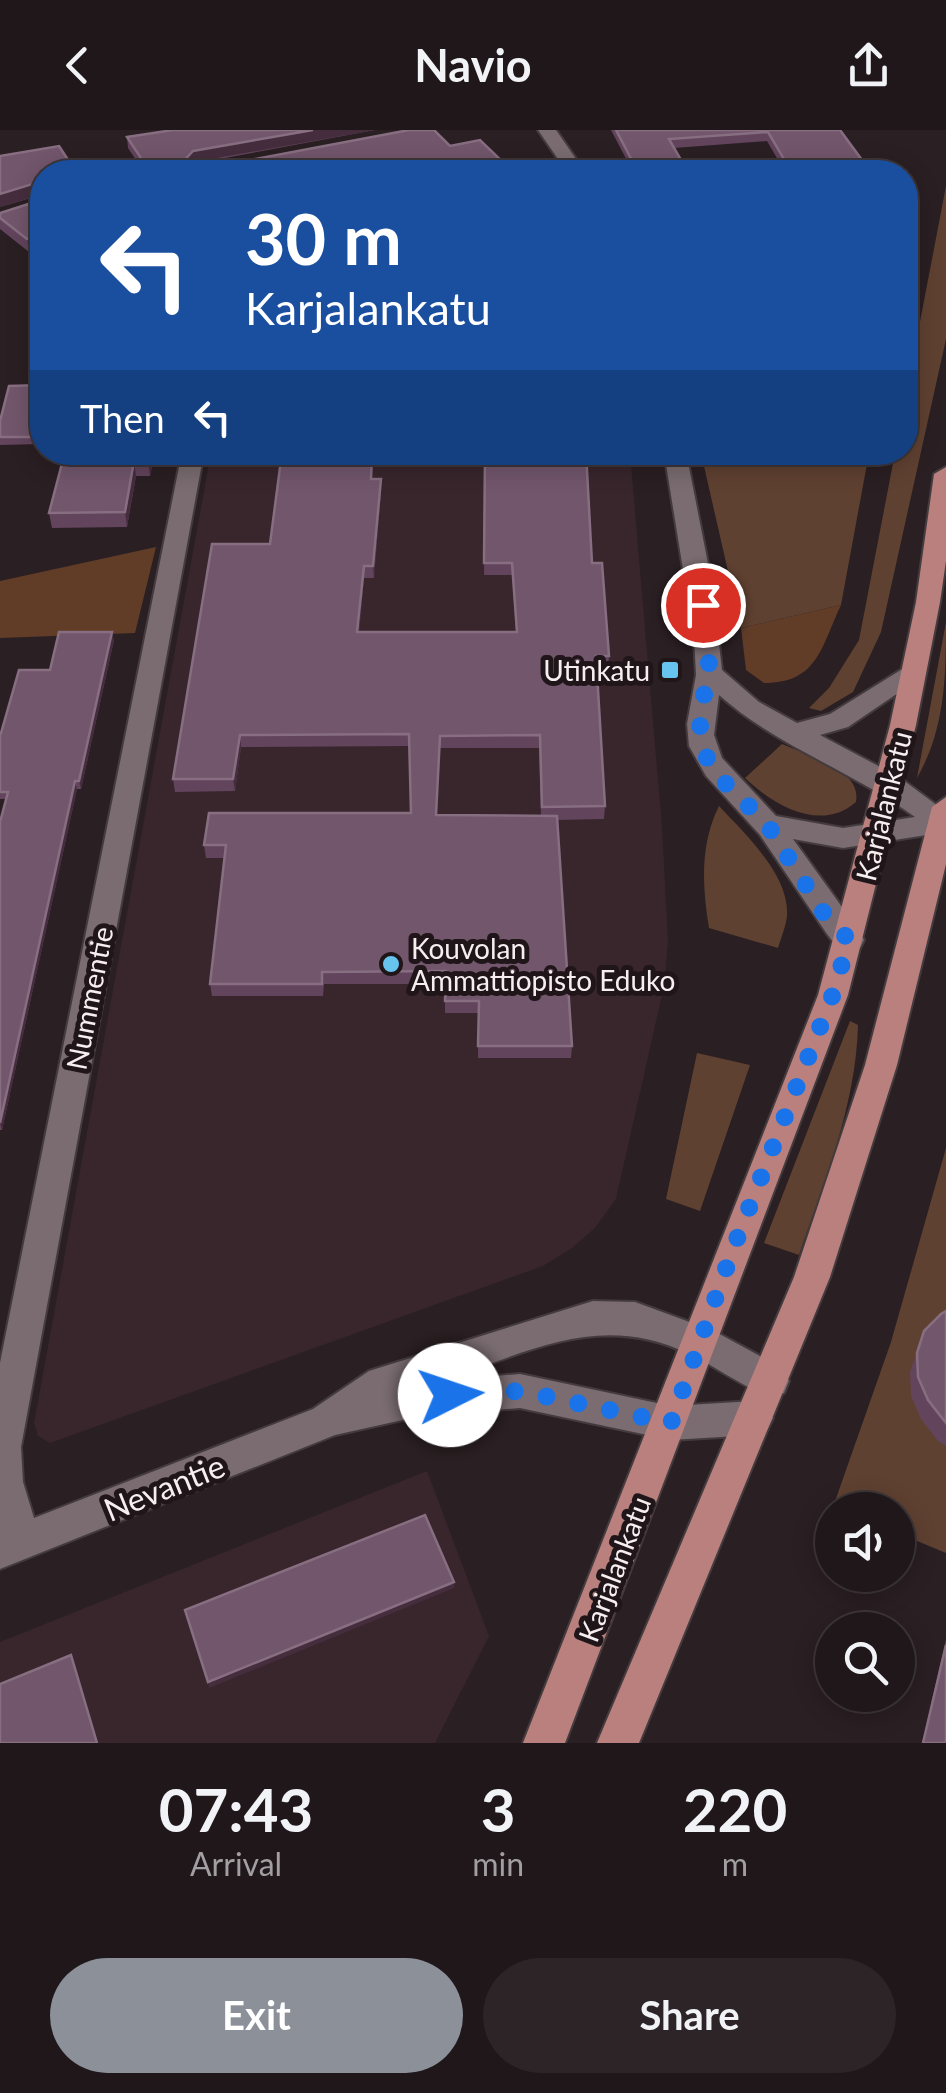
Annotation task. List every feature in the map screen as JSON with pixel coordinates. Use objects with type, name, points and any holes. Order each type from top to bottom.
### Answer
[{"type":"main road","name":"Karjalankatu","points":[[544,1743],[671,1423],[833,994],[890,784],[914,674],[946,474]]},
{"type":"main road","points":[[618,1743],[771,1381],[860,1140],[944,815]]},
{"type":"street","points":[[548,130],[568,160]]},
{"type":"street","name":"Nummentie","points":[[10,1546],[2,1447],[191,465]]},
{"type":"street","points":[[678,465],[698,566],[710,674],[698,716],[707,758],[719,777],[767,824],[823,912],[849,940]]},
{"type":"street","points":[[710,674],[750,708],[791,733],[944,815]]},
{"type":"street","points":[[791,733],[839,721],[914,674]]},
{"type":"street","points":[[767,824],[843,838],[876,836],[944,815]]},
{"type":"street","name":"Nevantie","points":[[326,1421],[382,1383],[593,1317],[635,1318],[701,1342],[771,1381]]},
{"type":"street","name":"Nevantie","points":[[10,1546],[326,1421],[425,1398],[520,1391],[671,1423],[754,1418]]},
{"type":"shaded area","points":[[946,186],[946,339],[881,632],[853,692],[821,711],[809,708],[829,688],[859,640],[893,465],[918,465],[918,332]]},
{"type":"shaded area","name":"Kouvolan Ammattiopisto Eduko","points":[[209,465],[631,465],[668,942],[664,986],[616,1199],[595,1228],[543,1266],[50,1443],[38,1436],[34,1423]]},
{"type":"shaded area","points":[[704,465],[867,465],[841,605],[741,628]]},
{"type":"shaded area","points":[[156,547],[135,633],[0,638],[0,581]]},
{"type":"shaded area","points":[[841,605],[815,660],[796,677],[764,683],[746,670],[741,628]]},
{"type":"shaded area","points":[[946,622],[938,722],[917,778]]},
{"type":"shaded area","points":[[782,744],[842,772],[856,790],[856,802],[842,811],[813,815],[783,806],[756,788],[745,778]]},
{"type":"shaded area","points":[[719,806],[764,856],[781,885],[787,916],[778,948],[709,928],[704,866],[708,835]]},
{"type":"shaded area","points":[[850,1021],[858,1025],[852,1084],[829,1170],[799,1255],[764,1243]]},
{"type":"shaded area","points":[[697,1053],[750,1065],[700,1211],[666,1199]]},
{"type":"shaded area","points":[[946,1148],[946,1553],[915,1540],[915,1492],[838,1492],[891,1342]]},
{"type":"shaded area","points":[[427,1471],[489,1636],[435,1743],[0,1743],[0,1642]]},
{"type":"building","points":[[173,130],[313,130],[193,151],[185,160],[142,160],[127,137]]},
{"type":"building","points":[[409,130],[434,130],[450,146],[480,140],[501,160],[250,160]]},
{"type":"building","points":[[616,130],[840,130],[862,160],[784,160],[768,132],[669,139],[681,160],[632,160]]},
{"type":"building","points":[[59,146],[68,160],[30,160],[30,185],[0,194],[0,156]]},
{"type":"building","points":[[30,203],[30,238],[0,218],[0,213]]},
{"type":"building","points":[[30,385],[30,437],[0,437],[9,386]]},
{"type":"building","points":[[62,465],[133,465],[125,512],[49,513]]},
{"type":"building","points":[[280,465],[372,465],[371,479],[381,479],[373,566],[364,566],[357,632],[517,632],[512,563],[484,563],[485,465],[587,465],[592,563],[602,563],[609,656],[596,656],[605,806],[542,807],[540,735],[440,736],[436,815],[557,816],[572,1046],[478,1046],[479,1001],[445,1001],[446,971],[322,972],[322,984],[210,984],[226,845],[204,845],[209,813],[411,813],[409,734],[240,735],[233,779],[173,779],[212,544],[270,544]]},
{"type":"building","points":[[59,632],[112,632],[0,1123],[0,822],[8,792],[0,792],[0,733],[19,670],[50,670]]},
{"type":"building","points":[[946,1311],[946,1423],[928,1400],[918,1377],[917,1353],[924,1331]]},
{"type":"building","points":[[425,1515],[454,1582],[208,1682],[185,1610]]},
{"type":"building","points":[[946,1645],[946,1743],[923,1743]]},
{"type":"building","points":[[71,1655],[97,1743],[0,1743],[0,1684]]},
{"type":"place","name":"Utinkatu","points":[[670,670]]},
{"type":"place","name":"Kouvolan Ammattiopisto Eduko","points":[[391,964]]},
{"type":"route","points":[[450,1395],[520,1391],[671,1423],[733,1249],[833,994],[849,940],[823,912],[767,824],[719,777],[701,741],[698,716],[710,674],[703,605]]}]
